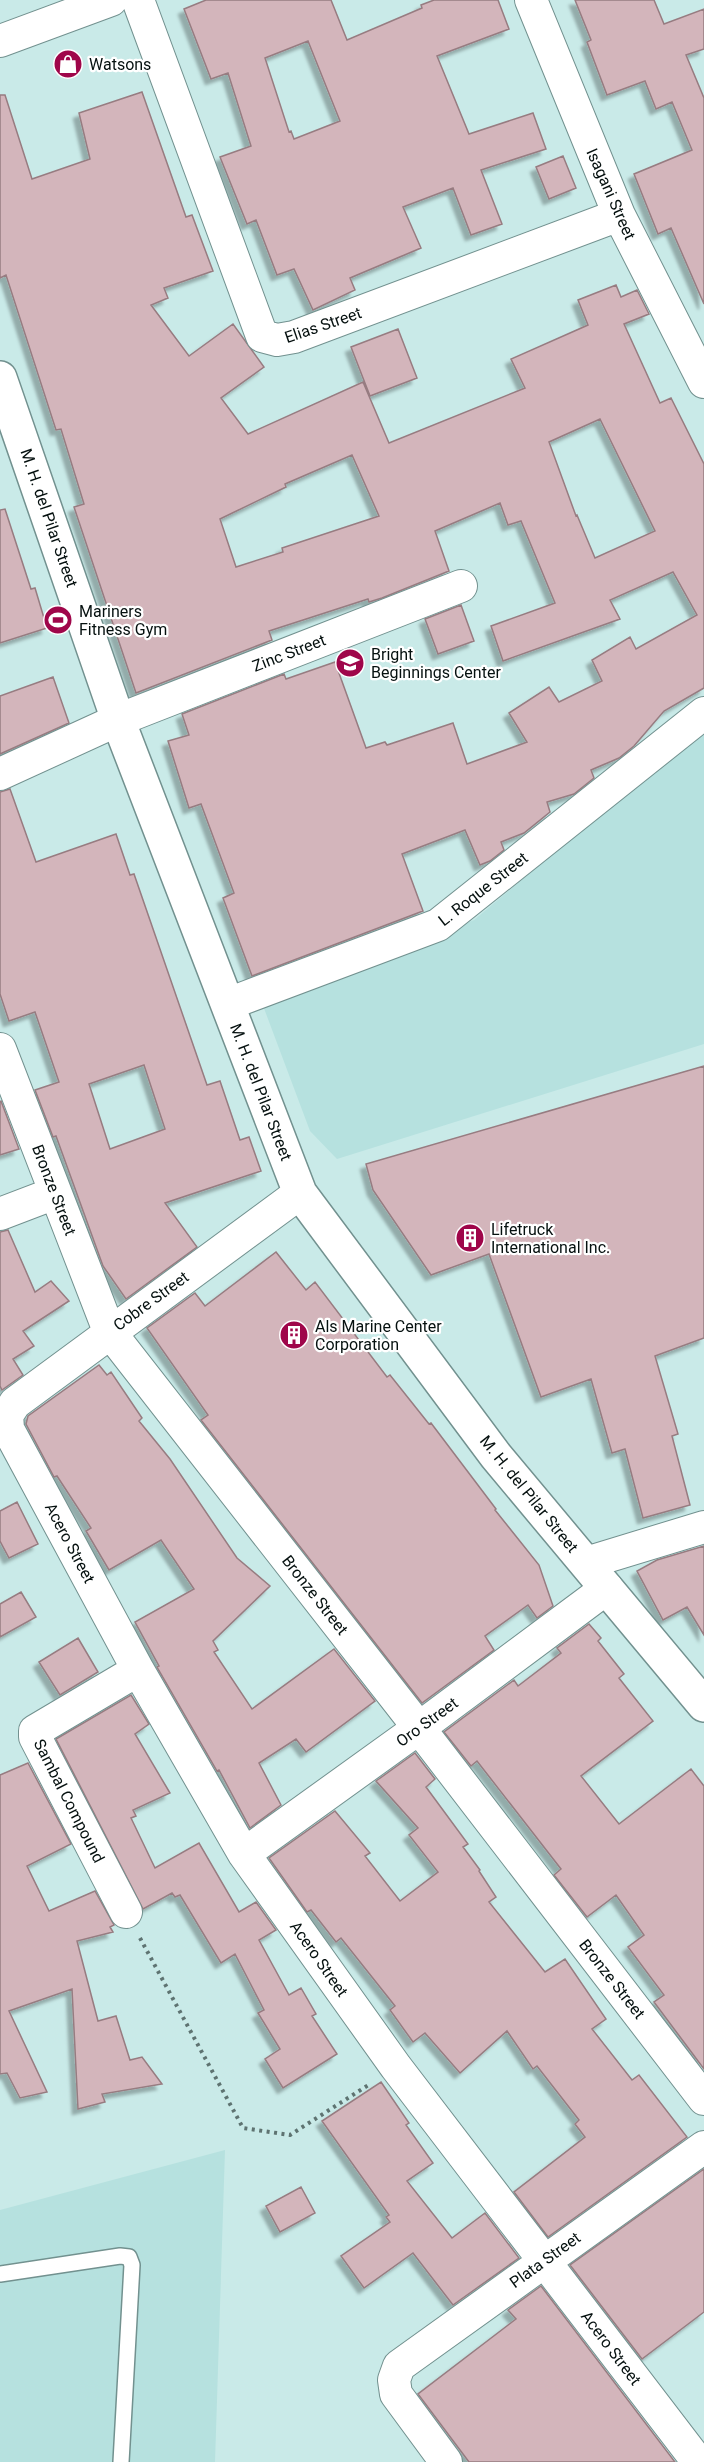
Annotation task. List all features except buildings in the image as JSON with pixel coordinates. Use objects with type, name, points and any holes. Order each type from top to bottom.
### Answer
[{"type":"main road","name":"M. H. del Pilar Street","points":[[0,378],[118,720],[300,1193],[496,1456],[704,1705]]},
{"type":"street","points":[[0,40],[111,0]]},
{"type":"street","name":"Elias Street","points":[[138,0],[262,336],[277,340],[294,337],[618,215]]},
{"type":"street","name":"Isagani Street","points":[[531,0],[618,215],[704,382]]},
{"type":"street","name":"Zinc Street","points":[[118,720],[461,586]]},
{"type":"street","name":"L. Roque Street","points":[[228,1004],[438,925],[704,713]]},
{"type":"street","points":[[0,774],[118,720]]},
{"type":"street","name":"Bronze Street","points":[[0,1049],[109,1332],[419,1728],[704,2099]]},
{"type":"street","points":[[0,1214],[55,1193]]},
{"type":"street","name":"Cobre Street","points":[[7,1415],[15,1403],[300,1193]]},
{"type":"street","name":"Acero Street","points":[[7,1415],[8,1428],[138,1670],[244,1854],[396,2067],[698,2462]]},
{"type":"street","points":[[586,1563],[704,1527]]},
{"type":"street","name":"Oro Street","points":[[244,1854],[419,1728],[607,1588]]},
{"type":"street","name":"Sambal Compound","points":[[126,1912],[35,1737],[35,1731],[138,1670]]},
{"type":"street","name":"Plata Street","points":[[446,2462],[396,2394],[394,2380],[399,2366],[704,2147]]},
{"type":"lane","points":[[0,2274],[120,2256],[129,2257],[132,2265],[122,2462]]},
{"type":"path","points":[[126,1912],[243,2128],[291,2135],[396,2067]]},
{"type":"shaded area","points":[[704,727],[704,1044],[337,1159],[310,1131],[262,1003],[474,920]]},
{"type":"shaded area","points":[[225,2150],[215,2462],[0,2462],[0,2210]]},
{"type":"place","name":"Watsons","points":[[68,64]]},
{"type":"place","name":"Mariners Fitness Gym","points":[[58,620]]},
{"type":"place","name":"Bright Beginnings Center","points":[[350,663]]},
{"type":"place","name":"Lifetruck International Inc.","points":[[470,1238]]},
{"type":"place","name":"Als Marine Center Corporation","points":[[294,1335]]}]
